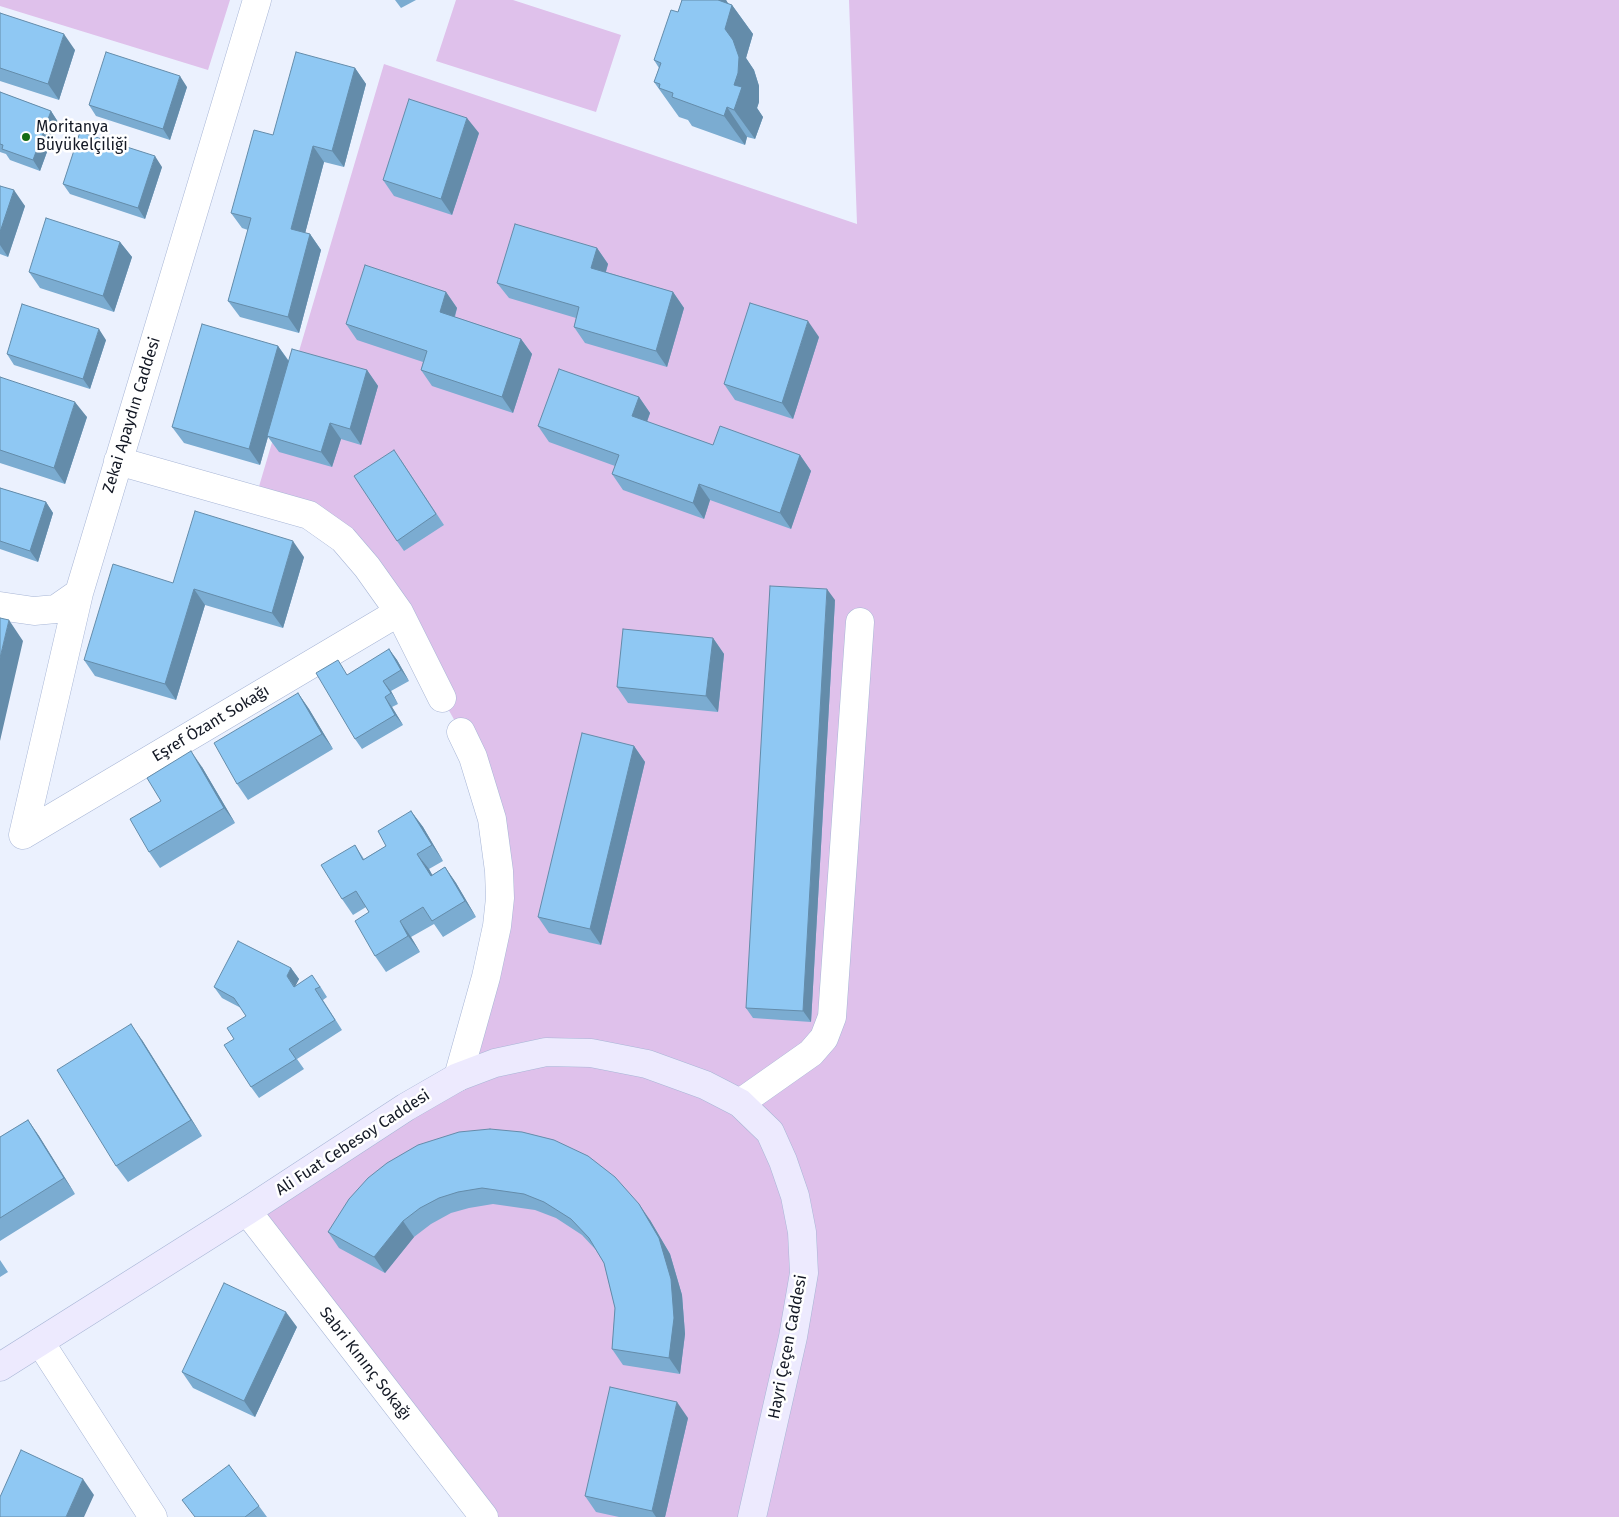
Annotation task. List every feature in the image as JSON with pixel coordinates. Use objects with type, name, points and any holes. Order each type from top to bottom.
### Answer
[{"type":"street","name":"Zekai Apaydın Caddesi","points":[[23,835],[78,593],[257,0]]},
{"type":"street","points":[[118,461],[308,515],[343,539],[367,567],[399,612],[442,698]]},
{"type":"street","points":[[0,606],[34,611],[56,609],[78,593]]},
{"type":"street","name":"Eşref Özant Sokağı","points":[[23,835],[399,612]]},
{"type":"street","points":[[740,1103],[811,1053],[824,1038],[832,1017],[860,622]]},
{"type":"street","points":[[458,1077],[486,977],[497,926],[500,898],[499,871],[492,819],[473,757],[461,732]]},
{"type":"street","name":"Ali Fuat Cebesoy Caddesi","points":[[0,1367],[247,1211],[406,1107],[458,1077],[495,1063],[546,1052],[591,1053],[647,1064],[705,1085],[740,1103]]},
{"type":"street","name":"Hayri Çeçen Caddesi","points":[[740,1103],[770,1132],[783,1161],[795,1196],[800,1222],[804,1264],[793,1336],[752,1517]]},
{"type":"street","name":"Sabri Kınınç Sokağı","points":[[247,1211],[484,1517]]},
{"type":"street","points":[[40,1342],[153,1517]]},
{"type":"shaded area","points":[[0,0],[230,0],[208,70],[0,6]]},
{"type":"shaded area","points":[[456,0],[513,0],[621,35],[596,112],[436,61]]},
{"type":"shaded area","points":[[849,0],[1619,0],[1619,1517],[484,1517],[247,1211],[458,1078],[500,898],[461,732],[442,698],[343,539],[255,500],[384,64],[857,224]]},
{"type":"building","points":[[682,0],[718,0],[732,5],[725,29],[733,40],[739,57],[738,73],[734,85],[742,87],[734,110],[727,107],[724,116],[672,97],[673,93],[659,88],[660,84],[654,82],[661,63],[654,60],[671,10],[678,12]]},
{"type":"building","points":[[0,13],[64,34],[48,84],[0,68]]},
{"type":"building","points":[[106,52],[180,76],[163,129],[89,105]]},
{"type":"building","points":[[296,52],[355,68],[332,151],[313,146],[291,229],[310,234],[288,317],[228,301],[251,218],[231,213],[254,130],[273,135]]},
{"type":"building","name":"Moritanya Büyükelçiliği","points":[[0,92],[51,111],[33,160],[2,149],[3,145],[0,144]]},
{"type":"building","points":[[409,99],[467,118],[441,199],[383,180]]},
{"type":"building","points":[[80,132],[155,156],[138,208],[63,184]]},
{"type":"building","points":[[0,186],[14,190],[0,232]]},
{"type":"building","points":[[46,218],[120,242],[103,296],[29,272]]},
{"type":"building","points":[[515,224],[597,248],[591,268],[673,292],[656,351],[574,327],[579,307],[497,283]]},
{"type":"building","points":[[365,265],[446,292],[440,312],[521,339],[502,397],[421,370],[427,351],[346,324]]},
{"type":"building","points":[[750,303],[808,321],[782,403],[724,384]]},
{"type":"building","points":[[22,304],[99,329],[83,379],[7,354]]},
{"type":"building","points":[[202,324],[278,346],[249,449],[172,427]]},
{"type":"building","points":[[292,349],[367,370],[350,429],[330,423],[321,452],[267,436]]},
{"type":"building","points":[[559,369],[639,397],[632,416],[713,445],[720,426],[800,455],[780,513],[699,484],[693,503],[612,474],[619,455],[538,426]]},
{"type":"building","points":[[0,377],[75,402],[54,468],[0,450]]},
{"type":"building","points":[[394,450],[436,514],[397,541],[354,476]]},
{"type":"building","points":[[0,488],[46,502],[30,551],[0,541]]},
{"type":"building","points":[[195,511],[293,541],[272,613],[194,589],[165,684],[84,660],[113,564],[173,583]]},
{"type":"building","points":[[770,586],[827,589],[803,1011],[746,1008]]},
{"type":"building","points":[[0,618],[9,620],[0,658]]},
{"type":"building","points":[[623,629],[713,638],[706,696],[617,687]]},
{"type":"building","points":[[389,649],[401,670],[383,681],[391,693],[385,697],[395,715],[355,739],[316,673],[338,660],[347,675]]},
{"type":"building","points":[[298,693],[322,734],[237,784],[214,743]]},
{"type":"building","points":[[582,733],[634,746],[590,929],[538,917]]},
{"type":"building","points":[[191,751],[224,808],[149,852],[130,819],[161,801],[147,778]]},
{"type":"building","points":[[411,811],[432,845],[417,854],[431,876],[445,867],[465,901],[432,921],[423,907],[400,921],[408,936],[375,956],[355,921],[369,912],[356,891],[342,899],[321,865],[355,845],[363,860],[386,846],[378,831]]},
{"type":"building","points":[[238,941],[291,968],[287,976],[294,987],[312,975],[320,987],[315,989],[335,1020],[289,1049],[296,1059],[251,1087],[224,1045],[234,1039],[227,1028],[246,1016],[234,998],[214,987]]},
{"type":"building","points":[[131,1024],[191,1120],[116,1166],[57,1070]]},
{"type":"building","points":[[28,1120],[64,1178],[0,1218],[0,1137]]},
{"type":"building","points":[[490,1129],[522,1132],[554,1140],[588,1156],[615,1177],[639,1204],[659,1238],[671,1279],[674,1318],[669,1358],[612,1349],[615,1308],[604,1263],[589,1238],[571,1219],[544,1202],[524,1194],[482,1188],[458,1192],[439,1198],[420,1208],[403,1221],[374,1257],[328,1232],[349,1199],[368,1178],[387,1163],[418,1145],[459,1132]]},
{"type":"building","points":[[224,1283],[286,1312],[244,1401],[182,1372]]},
{"type":"building","points":[[610,1387],[677,1402],[652,1511],[585,1496]]},
{"type":"building","points":[[21,1450],[83,1479],[66,1517],[0,1517],[0,1497]]},
{"type":"building","points":[[229,1465],[259,1506],[245,1517],[195,1517],[182,1500]]},
{"type":"place","name":"Moritanya Büyükelçiliği","points":[[26,137]]}]
